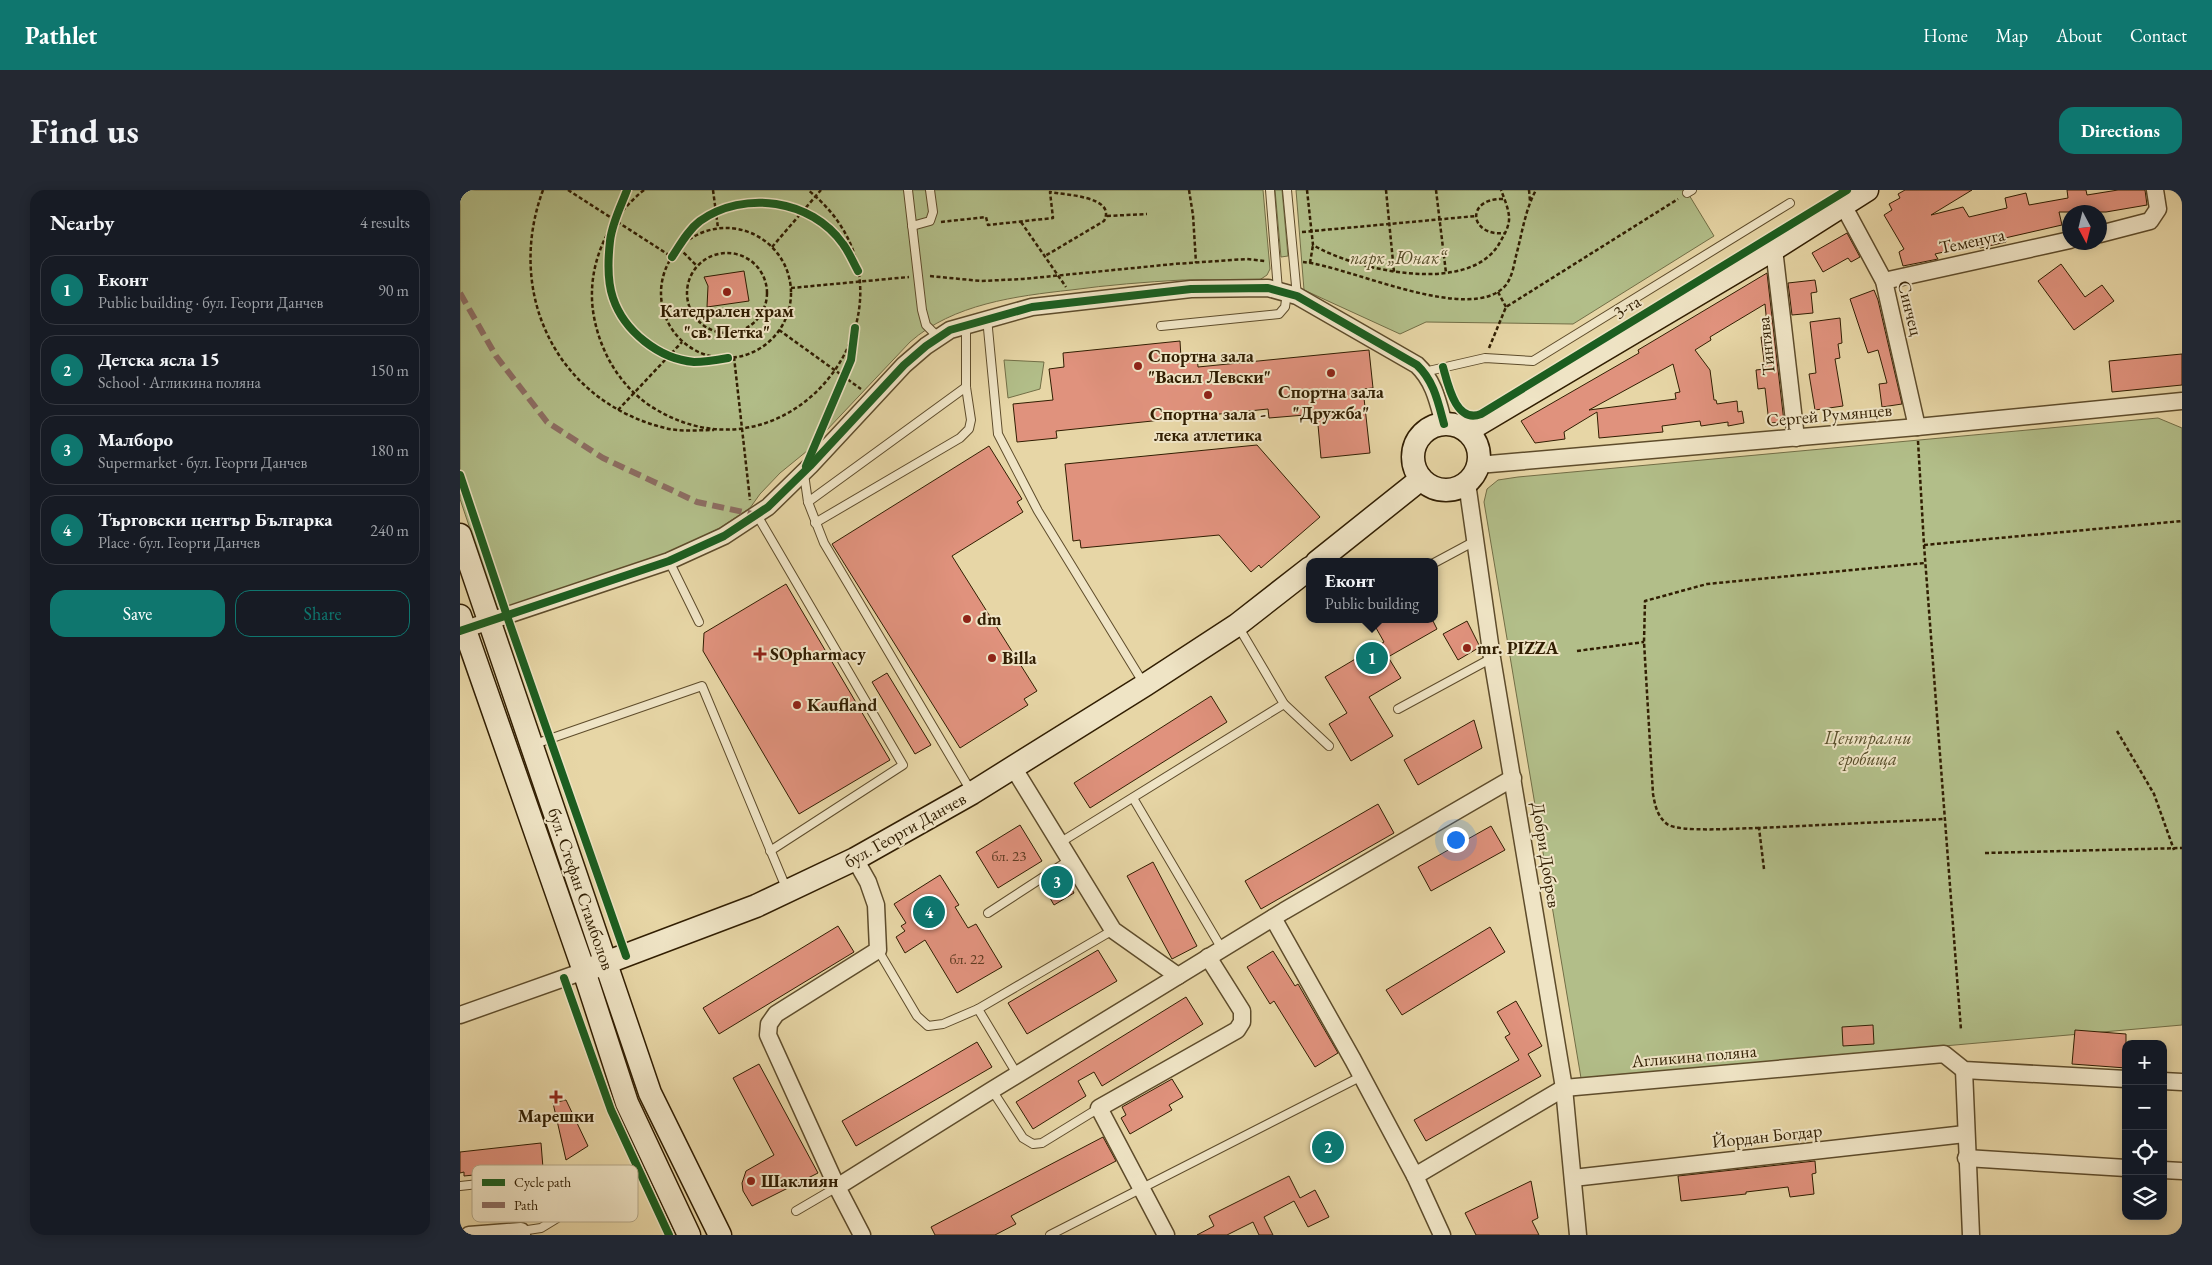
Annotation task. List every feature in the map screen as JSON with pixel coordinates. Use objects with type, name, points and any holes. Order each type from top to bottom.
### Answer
[{"type":"main road","points":[[1467,431],[1774,250],[1866,190]]},
{"type":"main road","points":[[1444,424],[1458,426],[1467,431],[1477,444],[1479,454],[1473,474],[1453,490],[1443,490],[1429,486],[1421,479],[1414,466],[1413,455],[1415,445],[1421,436],[1429,429],[1444,424]]},
{"type":"main road","points":[[1322,558],[1421,479]]},
{"type":"main road","name":"бул. Стефан Стамболов","points":[[460,535],[650,1093],[720,1235]]},
{"type":"main road","name":"бул. Георги Данчев","points":[[584,971],[756,906],[855,859],[972,793],[1145,685],[1237,625],[1306,571]]},
{"type":"main road","name":"бул. Стефан Стамболов","points":[[462,626],[584,971],[627,1103],[689,1235]]},
{"type":"street","points":[[2107,232],[2146,224],[2156,214],[2156,197]]},
{"type":"street","name":"Синчец","points":[[1843,206],[1884,281],[1917,427]]},
{"type":"street","name":"Теменуга","points":[[1884,281],[2062,242]]},
{"type":"street","name":"Тинтява","points":[[1774,250],[1796,438]]},
{"type":"street","points":[[462,626],[490,621],[669,561],[715,541],[757,515],[804,472],[904,365],[938,337],[966,324],[1032,307],[1076,300],[1205,288],[1248,287],[1288,293],[1402,355],[1424,372],[1435,390],[1444,424]]},
{"type":"street","name":"Сергей Румянцев","points":[[1473,474],[1796,438],[2182,401]]},
{"type":"street","name":"Добри Добрев","points":[[1473,474],[1475,541],[1492,658],[1564,1088],[1578,1235]]},
{"type":"street","points":[[1013,767],[1061,842],[1113,930],[1178,976]]},
{"type":"street","points":[[837,1187],[1215,953],[1513,778]]},
{"type":"street","points":[[855,859],[868,882],[876,906],[878,950],[776,1014],[769,1024],[768,1035],[837,1187],[862,1235]]},
{"type":"street","points":[[1273,918],[1362,1076],[1415,1176],[1442,1235]]},
{"type":"street","points":[[1166,1235],[1100,1108],[1240,1027],[1242,1011],[1215,953]]},
{"type":"street","name":"бул. Георги Данчев","points":[[460,1015],[584,971]]},
{"type":"street","name":"Агликина поляна","points":[[1415,1176],[1564,1088],[1944,1054],[1964,1070]]},
{"type":"street","points":[[1970,1235],[1964,1070],[2122,1079]]},
{"type":"street","points":[[2167,1081],[2182,1082]]},
{"type":"street","name":"Йордан Богдар","points":[[1573,1178],[1965,1134]]},
{"type":"street","points":[[1966,1158],[2122,1168]]},
{"type":"street","points":[[2167,1170],[2182,1171]]},
{"type":"street","points":[[469,1235],[522,1233]]},
{"type":"lane","points":[[908,190],[920,303],[926,325],[938,337]]},
{"type":"lane","points":[[912,226],[925,224],[930,221],[933,212],[930,190]]},
{"type":"lane","points":[[1270,190],[1276,261],[1288,293]]},
{"type":"lane","points":[[1161,326],[1280,314],[1285,307],[1294,262],[1287,190]]},
{"type":"lane","points":[[1424,372],[1485,358],[1533,361],[1790,203]]},
{"type":"lane","points":[[987,318],[998,434],[1038,511],[1145,685]]},
{"type":"lane","points":[[815,523],[960,438],[969,429],[971,420],[966,387],[966,324]]},
{"type":"lane","points":[[808,502],[966,387]]},
{"type":"lane","points":[[804,472],[808,502],[824,542],[972,793]]},
{"type":"lane","points":[[757,515],[903,765],[770,851]]},
{"type":"lane","points":[[1438,561],[1475,541]]},
{"type":"lane","points":[[669,561],[699,622]]},
{"type":"lane","points":[[1237,625],[1284,704],[1329,746]]},
{"type":"lane","points":[[1398,709],[1492,658]]},
{"type":"lane","points":[[532,745],[702,686],[787,892]]},
{"type":"lane","points":[[1061,842],[1284,704]]},
{"type":"lane","points":[[1133,798],[1215,953]]},
{"type":"lane","points":[[988,913],[1071,859]]},
{"type":"lane","points":[[878,950],[918,1016],[928,1026],[943,1024],[978,1009],[1113,930]]},
{"type":"lane","points":[[978,1009],[1017,1074]]},
{"type":"lane","points":[[1050,1235],[1362,1076]]},
{"type":"lane","points":[[992,1090],[1023,1138],[1033,1144],[1042,1143],[1100,1108]]},
{"type":"lane","points":[[796,1211],[837,1187]]},
{"type":"lane","points":[[522,1233],[541,1228],[551,1222]]},
{"type":"path","points":[[543,190],[531,234],[529,257],[538,317],[556,351],[571,370],[588,388],[618,410],[665,428],[684,431],[741,428],[774,420],[802,404],[826,383],[836,370],[851,343],[856,328]]},
{"type":"path","points":[[568,190],[672,257]]},
{"type":"path","points":[[609,253],[615,220],[625,207],[644,190]]},
{"type":"path","points":[[713,190],[718,228]]},
{"type":"path","points":[[808,190],[828,209],[847,238],[858,272],[858,313],[852,352]]},
{"type":"path","points":[[772,247],[806,212],[821,190]]},
{"type":"path","points":[[1070,196],[1071,190]]},
{"type":"path","points":[[1189,190],[1193,215],[1196,263]]},
{"type":"path","points":[[1307,190],[1313,244],[1310,263]]},
{"type":"path","points":[[1386,190],[1394,272]]},
{"type":"path","points":[[1436,190],[1446,272]]},
{"type":"path","points":[[1313,244],[1352,263],[1394,272],[1418,274],[1446,272],[1473,265],[1488,258],[1505,233],[1509,216],[1501,190]]},
{"type":"path","points":[[1529,190],[1530,202]]},
{"type":"path","points":[[1294,262],[1327,266],[1418,293],[1450,298],[1480,298],[1498,292],[1507,284],[1513,269],[1530,202],[1536,190]]},
{"type":"path","points":[[1485,358],[1506,307],[1690,191]]},
{"type":"path","points":[[925,224],[986,217],[988,226],[1053,218],[1050,192],[1101,203],[1106,209],[1107,216],[1104,221],[1044,256]]},
{"type":"path","points":[[624,198],[596,263],[592,287],[593,310],[598,334],[606,356],[624,382],[635,393],[661,412],[675,419],[720,430]]},
{"type":"path","points":[[1504,199],[1493,198],[1480,205],[1476,216],[1478,224],[1485,230],[1497,234],[1505,233]]},
{"type":"path","points":[[793,205],[806,212]]},
{"type":"path","points":[[1107,216],[1147,214]]},
{"type":"path","points":[[1291,234],[1476,216]]},
{"type":"path","points":[[1021,222],[1076,300]]},
{"type":"path","points":[[694,227],[672,257],[662,279],[661,300],[667,321],[682,342],[707,355],[731,358]]},
{"type":"path","points":[[672,257],[679,248],[702,233],[718,228],[746,231],[772,247],[782,260],[791,288],[788,312],[779,330],[772,338],[755,351],[731,358],[702,361]]},
{"type":"path","points":[[831,231],[843,244],[858,272]]},
{"type":"path","points":[[679,248],[697,266]]},
{"type":"path","points":[[724,253],[737,254],[759,268],[765,280],[766,300],[758,318],[748,327],[736,332],[722,333],[710,329],[699,322],[691,311],[687,299],[687,286],[691,274],[697,266],[711,256],[724,253]]},
{"type":"path","points":[[791,288],[918,277],[936,276],[954,280],[981,281],[1196,263],[1247,260],[1276,261]]},
{"type":"path","points":[[1498,292],[1506,307]]},
{"type":"path","points":[[779,330],[836,370],[846,372],[874,399]]},
{"type":"path","points":[[618,410],[672,356],[682,342]]},
{"type":"path","points":[[661,351],[672,356]]},
{"type":"path","points":[[731,358],[750,502],[757,515]]},
{"type":"path","points":[[842,385],[846,372]]},
{"type":"path","points":[[1917,427],[1925,563],[1961,1030]]},
{"type":"path","points":[[1924,545],[2182,521]]},
{"type":"path","points":[[1925,563],[1706,584],[1644,601],[1644,642],[1653,794],[1656,812],[1668,825],[1686,829],[1759,828],[1944,819]]},
{"type":"path","points":[[1577,650],[1644,642]]},
{"type":"path","points":[[2117,731],[2154,794],[2174,850]]},
{"type":"path","points":[[1759,828],[1764,869]]},
{"type":"path","points":[[1985,853],[2174,850],[2182,848]]},
{"type":"green space","points":[[460,190],[1263,190],[1270,269],[1267,275],[1258,281],[1201,280],[1126,284],[1029,295],[965,310],[927,329],[910,342],[807,451],[780,473],[760,494],[750,508],[718,529],[676,550],[498,612],[460,499]]},
{"type":"green space","points":[[1275,190],[1282,190],[1288,256],[1281,257]]},
{"type":"green space","name":"парк „Юнак“","points":[[1296,190],[1686,190],[1714,236],[1573,324],[1426,322],[1400,334],[1304,290]]},
{"type":"green space","points":[[1004,360],[1044,362],[1040,389],[1008,398]]},
{"type":"green space","name":"Централни гробища","points":[[2158,418],[2182,428],[2182,1025],[1581,1078],[1484,502],[1487,489],[1498,480],[1518,477]]},
{"type":"building","points":[[1905,190],[1972,190],[1931,215],[1963,207],[1969,217],[2007,208],[2005,198],[2026,193],[2029,205],[2068,198],[2067,190],[2086,190],[2087,195],[2118,190],[2145,190],[2147,205],[2107,212],[2107,205],[2062,205],[2062,212],[2059,212],[2062,225],[2005,238],[2006,242],[1980,248],[1979,244],[1935,254],[1938,259],[1903,266],[1899,252],[1904,249],[1884,215],[1892,210],[1889,204],[1900,198],[1898,194]]},
{"type":"building","points":[[1847,233],[1860,257],[1851,262],[1848,258],[1823,272],[1812,253]]},
{"type":"building","points":[[2061,264],[2085,297],[2102,285],[2114,301],[2074,330],[2038,281]]},
{"type":"building","name":"Катедрален храм \"св. Петка\"","points":[[744,271],[749,301],[707,307],[708,286],[704,277]]},
{"type":"building","points":[[1767,273],[1784,422],[1769,423],[1765,388],[1758,389],[1756,370],[1765,369],[1761,337],[1768,336],[1765,304],[1710,337],[1711,340],[1695,350],[1710,370],[1714,400],[1716,400],[1717,404],[1737,401],[1738,412],[1742,411],[1744,423],[1728,426],[1728,422],[1701,426],[1700,421],[1662,426],[1663,432],[1599,438],[1597,412],[1564,432],[1565,439],[1535,443],[1521,421],[1639,353],[1638,350]],"holes":[[[1673,364],[1680,392],[1675,393],[1676,399],[1589,410]]]},
{"type":"building","points":[[1815,280],[1817,292],[1811,293],[1813,313],[1792,315],[1788,283]]},
{"type":"building","points":[[1874,290],[1902,404],[1882,407],[1879,384],[1887,383],[1878,350],[1868,353],[1850,299]]},
{"type":"building","points":[[1840,318],[1842,343],[1838,344],[1840,358],[1835,359],[1843,406],[1815,410],[1809,374],[1816,373],[1810,322]]},
{"type":"building","name":"Спортна зала - лека атлетика","points":[[1180,341],[1181,358],[1197,356],[1198,367],[1369,350],[1373,388],[1363,389],[1370,453],[1321,458],[1317,414],[1269,418],[1268,409],[1056,431],[1057,438],[1017,442],[1013,404],[1053,400],[1049,369],[1064,367],[1063,353]]},
{"type":"building","points":[[2182,354],[2182,385],[2112,392],[2109,361]]},
{"type":"building","points":[[1257,445],[1320,517],[1261,568],[1259,565],[1251,572],[1219,535],[1081,548],[1080,540],[1073,541],[1065,464]]},
{"type":"building","points":[[989,446],[1022,499],[1017,502],[1023,512],[952,556],[1037,691],[1024,699],[1028,705],[960,748],[832,544]]},
{"type":"building","name":"Kaufland","points":[[786,584],[890,760],[799,814],[703,651],[704,633]]},
{"type":"building","points":[[1467,621],[1480,647],[1458,660],[1443,634]]},
{"type":"building","points":[[1373,623],[1434,623],[1437,629],[1388,657],[1401,678],[1369,697],[1393,736],[1351,761],[1329,724],[1347,713],[1325,677],[1384,642]]},
{"type":"building","points":[[887,673],[931,745],[915,754],[872,682]]},
{"type":"building","points":[[1211,696],[1227,722],[1090,808],[1074,783]]},
{"type":"building","points":[[1474,720],[1482,748],[1418,785],[1404,760]]},
{"type":"building","points":[[1378,804],[1394,833],[1261,909],[1245,881]]},
{"type":"building","points":[[1020,825],[1042,861],[998,888],[976,852]]},
{"type":"building","points":[[1491,826],[1505,850],[1431,891],[1418,867]]},
{"type":"building","points":[[1153,862],[1197,946],[1172,959],[1127,876]]},
{"type":"building","points":[[940,875],[959,905],[955,907],[968,928],[976,924],[1002,967],[957,993],[925,940],[905,953],[896,937],[905,931],[901,926],[906,923],[894,904]]},
{"type":"building","points":[[1055,876],[1067,880],[1074,893],[1054,905],[1042,884]]},
{"type":"building","points":[[838,926],[854,952],[719,1034],[703,1008]]},
{"type":"building","points":[[1490,927],[1505,952],[1402,1015],[1386,990]]},
{"type":"building","points":[[1098,950],[1117,981],[1027,1034],[1008,1003]]},
{"type":"building","points":[[1273,951],[1295,986],[1298,984],[1338,1053],[1315,1067],[1274,1001],[1270,1004],[1247,967]]},
{"type":"building","points":[[1186,997],[1203,1024],[1102,1086],[1094,1072],[1078,1081],[1086,1096],[1033,1129],[1016,1102]]},
{"type":"building","points":[[1516,1001],[1542,1046],[1528,1054],[1541,1076],[1426,1141],[1414,1120],[1519,1060],[1505,1037],[1510,1034],[1497,1012]]},
{"type":"building","points":[[1873,1025],[1874,1044],[1843,1046],[1842,1027]]},
{"type":"building","points":[[2075,1030],[2126,1034],[2126,1040],[2122,1040],[2122,1068],[2072,1064]]},
{"type":"building","points":[[977,1042],[992,1067],[856,1146],[842,1121]]},
{"type":"building","points":[[759,1064],[818,1173],[752,1206],[743,1191],[742,1183],[746,1171],[774,1155],[733,1078]]},
{"type":"building","points":[[1172,1079],[1183,1097],[1169,1105],[1172,1110],[1130,1134],[1121,1118],[1126,1115],[1122,1107]]},
{"type":"building","points":[[566,1100],[588,1146],[566,1160],[553,1103]]},
{"type":"building","points":[[1103,1137],[1116,1161],[1011,1216],[1016,1224],[995,1235],[935,1235],[931,1227]]},
{"type":"building","points":[[541,1143],[543,1165],[472,1165],[472,1175],[464,1176],[464,1172],[460,1173],[460,1152]]},
{"type":"building","points":[[1815,1161],[1816,1173],[1812,1174],[1814,1194],[1790,1197],[1788,1187],[1681,1201],[1678,1176]]},
{"type":"building","points":[[1289,1176],[1300,1198],[1315,1190],[1329,1217],[1308,1227],[1294,1201],[1264,1217],[1273,1235],[1259,1235],[1253,1222],[1227,1235],[1197,1235],[1214,1226],[1209,1216]]},
{"type":"building","points":[[1531,1181],[1538,1218],[1532,1221],[1539,1235],[1476,1235],[1465,1213]]},
{"type":"marked path","points":[[460,293],[496,356],[547,422],[603,458],[697,502],[757,515]]},
{"type":"cycle path","points":[[627,190],[613,228],[608,270],[613,298],[625,322],[644,341],[656,349],[681,360],[694,362],[728,358]]},
{"type":"cycle path","name":"3-та","points":[[1443,367],[1454,401],[1459,408],[1472,416],[1481,414],[1847,190]]},
{"type":"cycle path","points":[[672,257],[692,229],[700,221],[717,211],[736,205],[776,204],[795,209],[813,217],[829,229],[845,247],[858,271]]},
{"type":"cycle path","points":[[460,631],[669,561],[724,536],[768,507],[810,466],[904,365],[926,346],[950,330],[1032,307],[1191,289],[1268,288],[1297,296],[1417,365],[1428,378],[1444,424]]},
{"type":"cycle path","points":[[806,466],[851,360],[855,328]]},
{"type":"cycle path","points":[[460,475],[507,616],[626,956]]},
{"type":"cycle path","points":[[564,978],[611,1110],[637,1165]]},
{"type":"cycle path","points":[[638,1168],[669,1235]]},
{"type":"place","name":"Катедрален храм \"св. Петка\"","points":[[727,292]]},
{"type":"place","name":"Спортна зала \"Васил Левски\"","points":[[1138,366]]},
{"type":"place","name":"Спортна зала \"Дружба\"","points":[[1331,373]]},
{"type":"place","name":"Спортна зала - лека атлетика","points":[[1208,395]]},
{"type":"place","name":"dm","points":[[967,619]]},
{"type":"place","name":"mr. PIZZA","points":[[1467,648]]},
{"type":"place","name":"SOpharmacy","points":[[760,654]]},
{"type":"place","name":"Billa","points":[[992,658]]},
{"type":"place","name":"Еконт","points":[[1372,658]]},
{"type":"place","name":"Kaufland","points":[[797,705]]},
{"type":"place","name":"Малборо","points":[[1057,882]]},
{"type":"place","name":"Търговски център Българка","points":[[929,912]]},
{"type":"place","name":"Марешки","points":[[556,1097]]},
{"type":"place","name":"Детска ясла 15","points":[[1328,1147]]},
{"type":"place","name":"Шаклиян","points":[[751,1181]]}]
